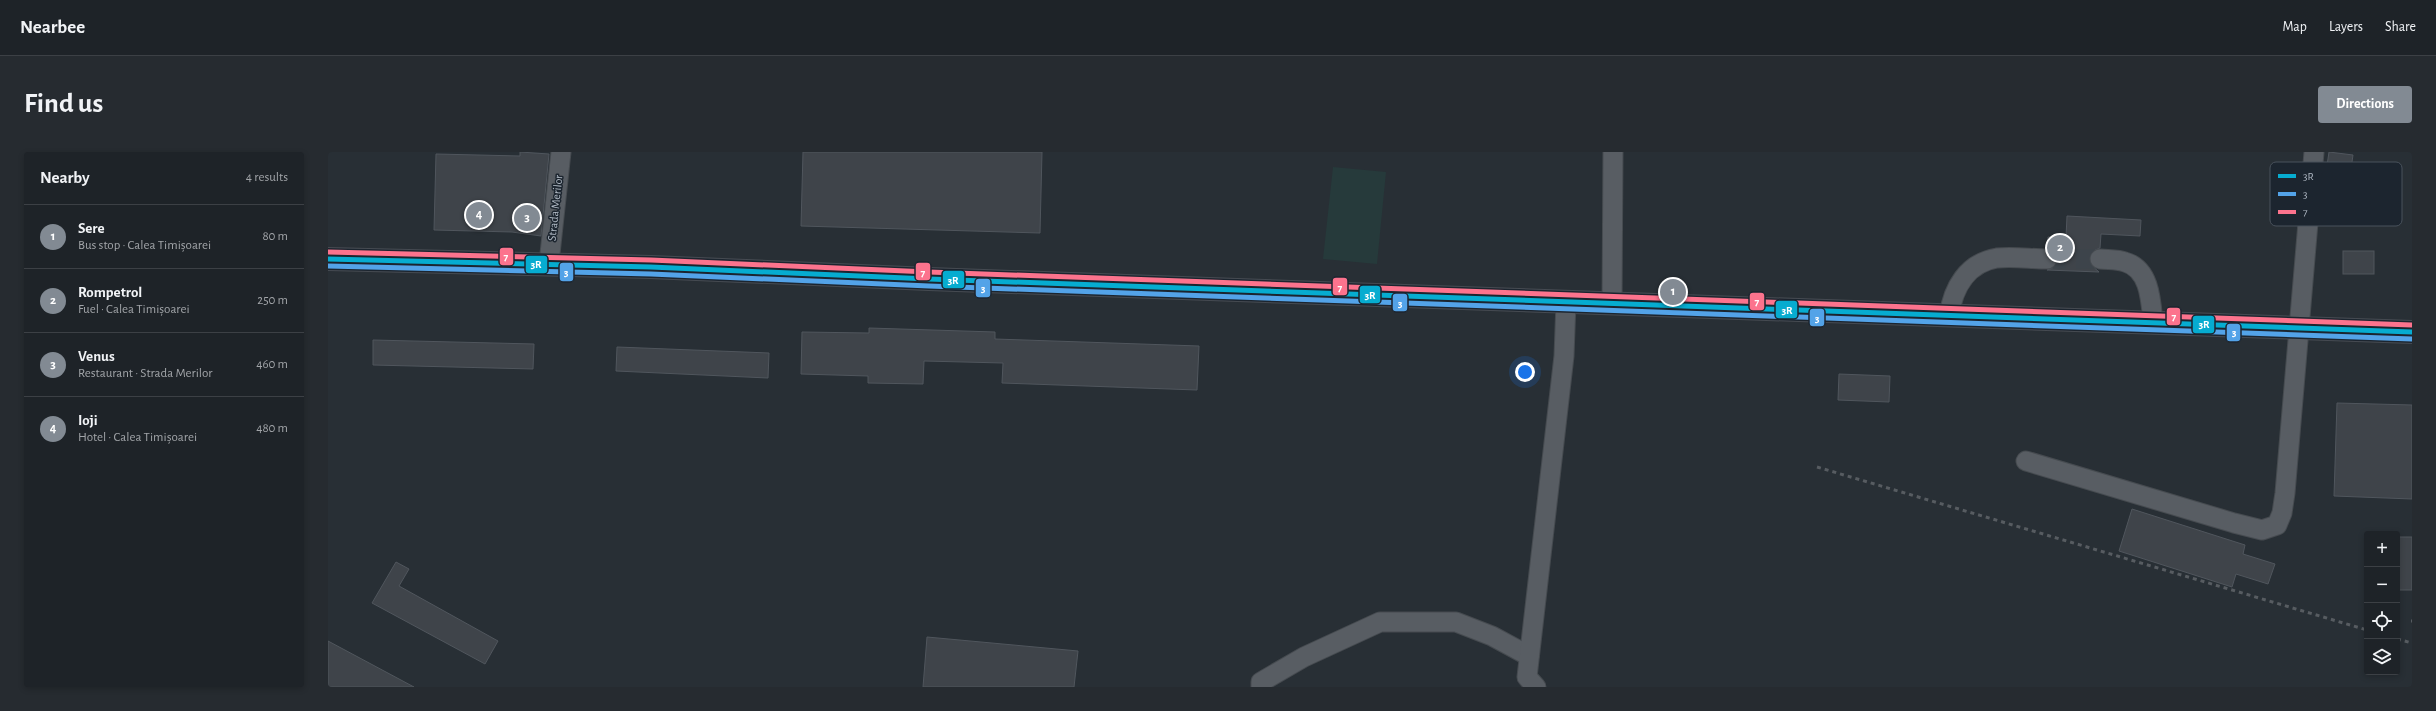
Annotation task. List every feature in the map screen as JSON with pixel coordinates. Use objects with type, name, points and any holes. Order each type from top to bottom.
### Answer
[{"type":"main road","points":[[328,259],[549,263],[1612,304],[2412,332]]},
{"type":"street","name":"Strada Merilor","points":[[549,263],[561,152]]},
{"type":"street","points":[[1612,304],[1613,152]]},
{"type":"street","points":[[2313,162],[2314,152]]},
{"type":"street","points":[[2026,462],[2234,523],[2262,530],[2276,525],[2282,513],[2285,493],[2308,226]]},
{"type":"street","points":[[1949,316],[1952,297],[1970,269],[1997,258],[2047,259]]},
{"type":"street","points":[[2100,259],[2125,262],[2143,275],[2150,300],[2152,323]]},
{"type":"street","points":[[1536,687],[1527,677],[1564,356],[1566,302]]},
{"type":"street","points":[[1261,687],[1261,682],[1304,657],[1380,622],[1456,622],[1492,636],[1529,656]]},
{"type":"green space","points":[[1333,167],[1386,172],[1377,264],[1323,259]]},
{"type":"building","points":[[520,152],[549,154],[541,236],[512,232],[434,230],[436,154],[520,156]]},
{"type":"building","points":[[803,152],[1042,152],[1040,233],[801,226]]},
{"type":"building","points":[[2329,152],[2353,155],[2352,162],[2328,162]]},
{"type":"building","points":[[2067,216],[2141,220],[2140,236],[2101,234],[2100,248],[2091,252],[2089,258],[2090,264],[2099,272],[2047,270],[2053,268],[2058,260],[2056,253],[2047,248],[2048,237],[2066,237]]},
{"type":"building","points":[[2343,251],[2374,251],[2374,274],[2343,274]]},
{"type":"building","points":[[869,328],[995,332],[995,339],[1199,346],[1197,390],[1002,383],[1003,363],[924,361],[923,384],[868,383],[868,376],[801,374],[802,332],[869,333]]},
{"type":"building","points":[[373,340],[534,344],[533,369],[373,365]]},
{"type":"building","points":[[617,347],[769,353],[768,378],[616,371]]},
{"type":"building","points":[[1839,374],[1890,376],[1889,402],[1838,400]]},
{"type":"building","points":[[2337,403],[2412,405],[2412,499],[2334,496]]},
{"type":"building","points":[[2132,509],[2245,545],[2243,554],[2275,564],[2268,584],[2236,574],[2232,587],[2119,551]]},
{"type":"building","points":[[2400,537],[2412,537],[2412,590],[2400,590]]},
{"type":"building","points":[[396,562],[409,569],[399,586],[498,641],[485,664],[372,603]]},
{"type":"building","points":[[927,637],[1078,651],[1074,687],[923,687]]},
{"type":"building","points":[[328,641],[414,687],[328,687]]},
{"type":"tunnel","points":[[2047,259],[2100,259]]},
{"type":"railway","points":[[1817,467],[2364,629]]},
{"type":"railway","points":[[2400,640],[2412,643]]},
{"type":"transit line","name":"7","points":[[328,252],[651,260],[929,272],[2412,325]]},
{"type":"transit line","name":"3R","points":[[328,259],[651,267],[929,279],[2412,332]]},
{"type":"transit line","name":"3","points":[[328,266],[651,274],[929,286],[2412,339]]},
{"type":"place","name":"Ioji","points":[[479,215]]},
{"type":"place","name":"Venus","points":[[527,218]]},
{"type":"place","name":"Rompetrol","points":[[2060,248]]},
{"type":"place","name":"Sere","points":[[1673,292]]}]
